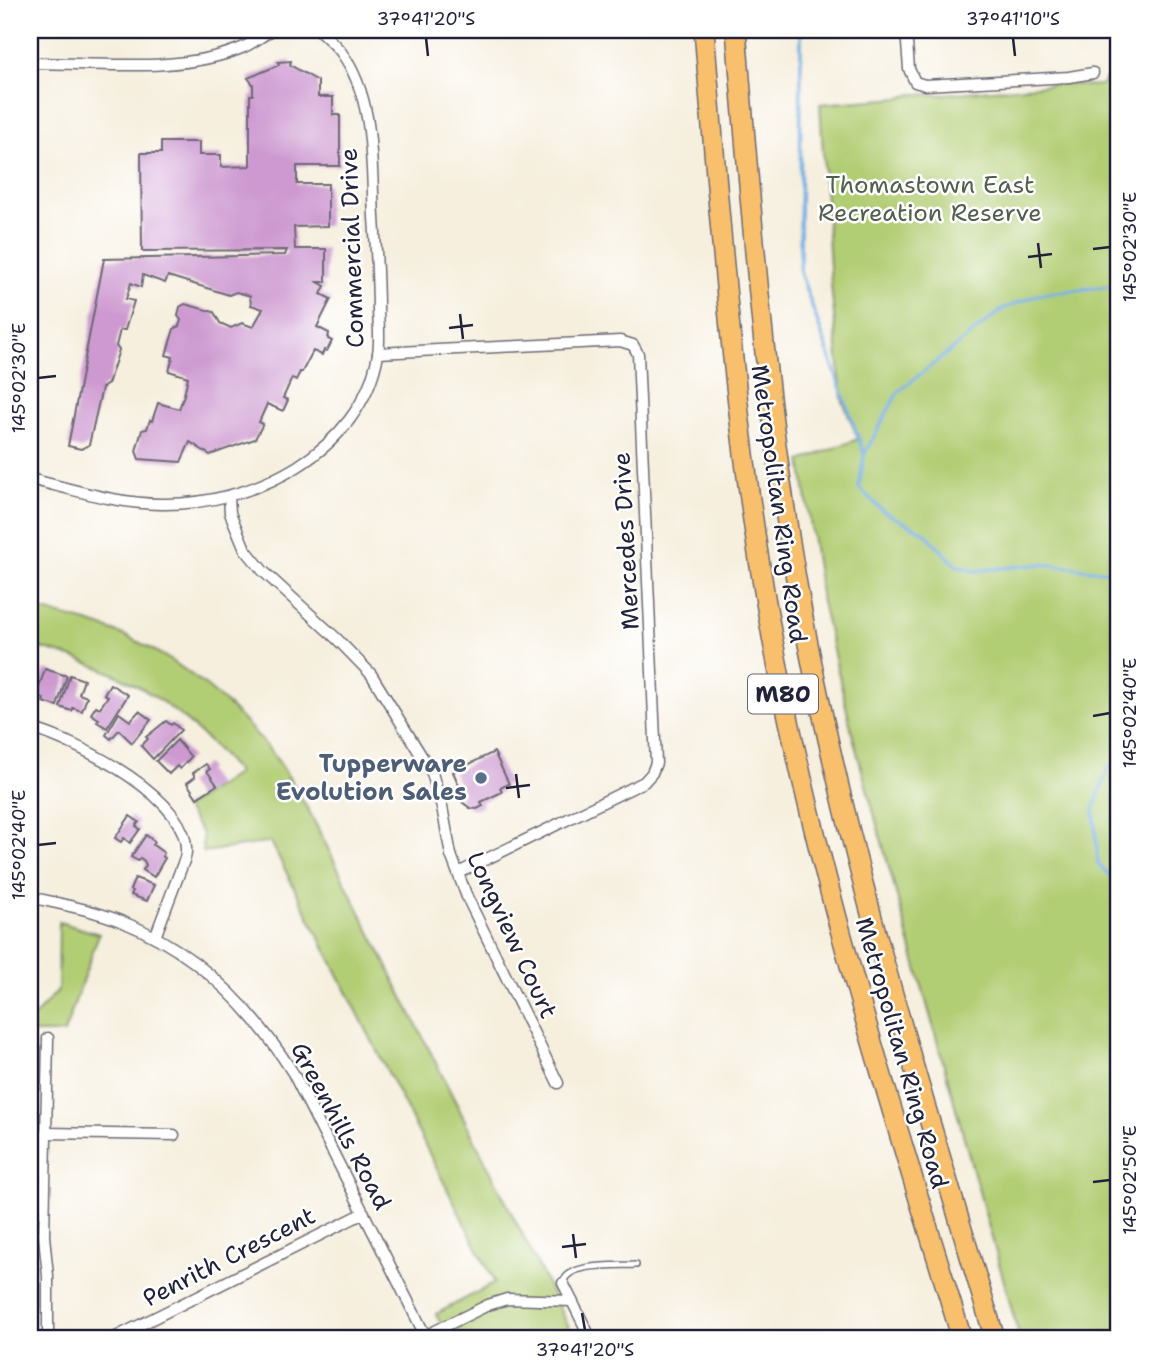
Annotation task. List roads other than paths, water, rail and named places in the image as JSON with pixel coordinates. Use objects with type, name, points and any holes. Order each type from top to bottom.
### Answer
[{"type":"highway","name":"Metropolitan Ring Road","points":[[704,30],[726,292],[765,598],[779,675],[829,892],[962,1339]]},
{"type":"highway","name":"Metropolitan Ring Road","points":[[736,30],[758,298],[778,464],[807,643],[838,785],[877,939],[995,1339]]},
{"type":"street","points":[[30,63],[164,64],[189,61],[245,46],[272,30]]},
{"type":"street","name":"Commercial Drive","points":[[30,479],[114,498],[157,504],[203,502],[229,497],[267,484],[302,463],[328,443],[355,411],[370,380],[378,353],[378,289],[367,119],[362,94],[352,72],[341,52],[319,30]]},
{"type":"street","points":[[906,30],[909,69],[915,82],[925,85],[1069,77],[1093,73]]},
{"type":"street","name":"Mercedes Drive","points":[[378,353],[620,341],[633,345],[638,354],[656,763],[644,782],[458,873]]},
{"type":"street","name":"Longview Court","points":[[229,497],[230,513],[246,549],[263,571],[371,674],[432,773],[451,855],[458,873],[558,1083]]},
{"type":"street","points":[[30,728],[66,740],[124,773],[153,796],[183,830],[187,845],[185,859],[155,937]]},
{"type":"street","name":"Greenhills Road","points":[[30,897],[93,912],[155,937],[191,960],[226,989],[272,1040],[293,1073],[426,1338]]},
{"type":"street","points":[[48,1038],[44,1133],[48,1339]]},
{"type":"street","points":[[44,1133],[174,1135]]},
{"type":"street","name":"Penrith Crescent","points":[[112,1339],[364,1213]]},
{"type":"street","points":[[563,1283],[591,1339]]},
{"type":"street","points":[[426,1338],[488,1305],[507,1299],[572,1301]]},
{"type":"lane","points":[[563,1283],[568,1273],[580,1268],[636,1265]]},
{"type":"waterway","points":[[801,30],[800,272],[864,454]]},
{"type":"waterway","points":[[1119,285],[1040,294],[1003,309],[898,392],[864,455],[859,488],[884,512],[924,532],[956,565],[973,571],[1043,564],[1119,573]]},
{"type":"waterway","points":[[1119,763],[1109,766],[1094,809],[1098,864],[1113,878],[1119,878]]},
{"type":"place","name":"Tupperware Evolution Sales","points":[[481,778]]},
{"type":"park label","name":"Thomastown East Recreation Reserve","points":[[930,199]]}]
